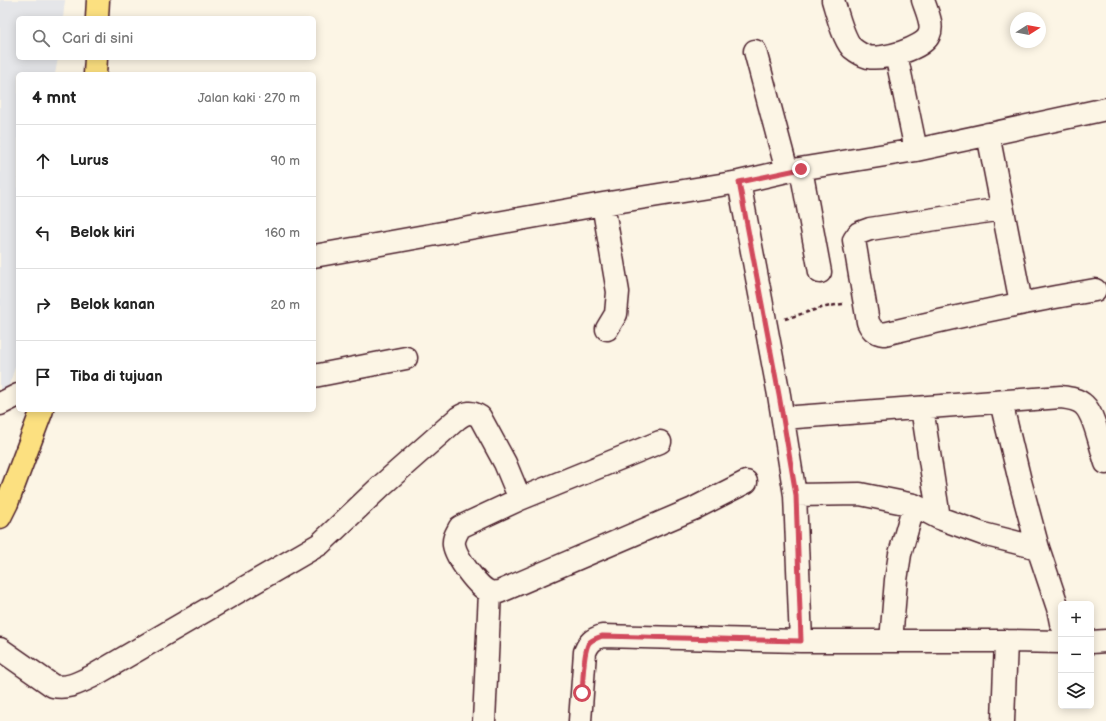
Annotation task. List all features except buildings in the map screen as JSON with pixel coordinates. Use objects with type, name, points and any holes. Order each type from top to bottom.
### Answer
[{"type":"highway","points":[[97,16],[98,0]]},
{"type":"highway","points":[[95,72],[96,60]]},
{"type":"highway","points":[[0,517],[7,503],[41,412]]},
{"type":"street","points":[[833,0],[844,33],[851,46],[859,54],[870,57],[896,54],[922,43],[930,35],[930,23],[923,0]]},
{"type":"street","points":[[755,51],[794,170],[820,272]]},
{"type":"street","points":[[896,54],[916,150]]},
{"type":"street","points":[[316,256],[603,204],[739,182],[794,170],[916,150],[1106,109]]},
{"type":"street","points":[[988,134],[1021,303]]},
{"type":"street","points":[[739,182],[784,418],[796,495],[801,641]]},
{"type":"street","points":[[603,204],[618,292],[616,314],[607,329]]},
{"type":"street","points":[[1002,209],[870,229],[859,234],[854,240],[868,322],[871,328],[876,333],[884,334],[1021,303],[1095,290]]},
{"type":"street","points":[[316,376],[406,358]]},
{"type":"street","points":[[0,404],[16,396]]},
{"type":"street","points":[[784,418],[1061,397],[1074,399],[1084,404],[1090,412],[1106,463]]},
{"type":"street","points":[[1001,402],[1038,548],[1058,608]]},
{"type":"street","points":[[922,408],[939,518]]},
{"type":"street","points":[[0,649],[53,686],[61,688],[66,687],[91,677],[320,544],[381,486],[458,418],[466,413],[474,413],[480,417],[504,463],[520,499]]},
{"type":"street","points":[[660,442],[520,499],[460,527],[455,536],[454,543],[456,552],[465,568],[484,588],[490,592],[499,592],[693,509],[746,482]]},
{"type":"street","points":[[796,495],[860,494],[914,506],[939,518],[983,534],[1038,548]]},
{"type":"street","points":[[890,641],[900,554],[914,506]]},
{"type":"street","points":[[484,721],[490,592]]},
{"type":"street","points":[[580,721],[586,652],[589,643],[595,638],[602,636],[801,641],[1058,642]]},
{"type":"street","points":[[1003,721],[1006,641]]},
{"type":"street","points":[[1094,642],[1106,642]]},
{"type":"path","points":[[766,325],[830,305],[865,303]]},
{"type":"shaded area","points":[[0,0],[65,0],[63,16],[16,16],[16,60],[58,60],[55,72],[16,72],[16,365],[0,411]]},
{"type":"route","points":[[582,693],[586,652],[589,643],[595,638],[602,636],[801,641],[796,495],[784,418],[739,182],[801,169]]}]
